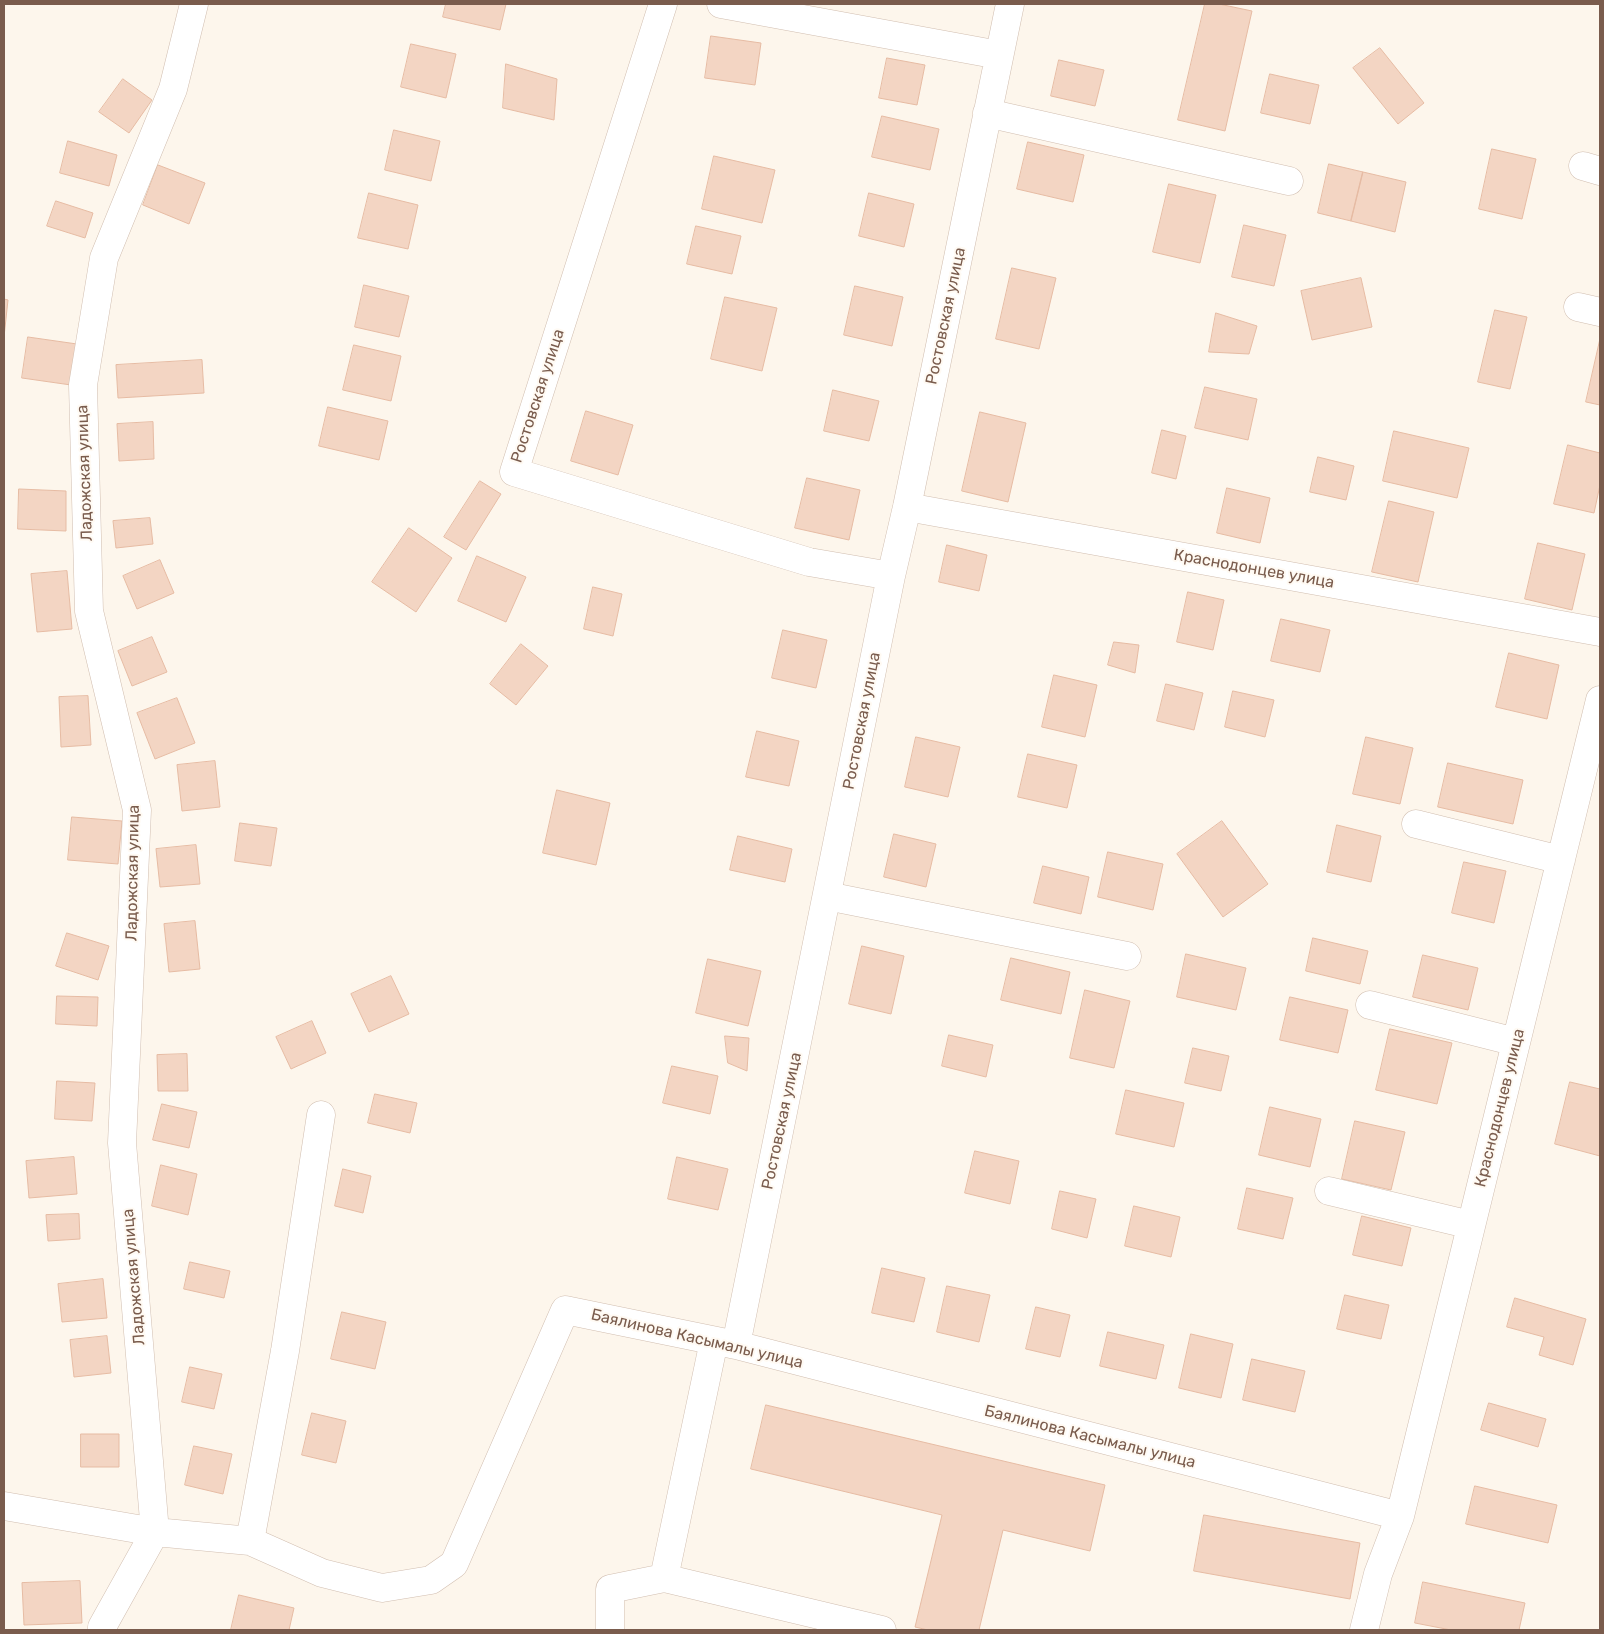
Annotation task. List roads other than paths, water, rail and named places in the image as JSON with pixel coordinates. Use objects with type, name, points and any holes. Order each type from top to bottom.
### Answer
[{"type":"street","name":"Ладожская улица","points":[[155,1532],[122,1143],[137,810],[90,611],[83,385],[104,258],[173,89],[194,4]]},
{"type":"street","name":"Ростовская улица","points":[[663,4],[514,472],[809,562],[891,576]]},
{"type":"street","points":[[720,4],[999,55]]},
{"type":"street","name":"Ростовская улица","points":[[664,1578],[725,1343],[827,896],[891,576],[907,507],[1010,4]]},
{"type":"street","points":[[987,113],[1289,182]]},
{"type":"street","name":"Краснодонцев улица","points":[[907,507],[1600,632]]},
{"type":"street","name":"Краснодонцев улица","points":[[1364,1630],[1378,1574],[1400,1516],[1600,700]]},
{"type":"street","points":[[1416,824],[1561,860]]},
{"type":"street","points":[[827,896],[1127,956]]},
{"type":"street","points":[[1370,1005],[1516,1042]]},
{"type":"street","points":[[250,1541],[286,1351],[321,1115]]},
{"type":"street","points":[[1329,1191],[1471,1224]]},
{"type":"street","name":"Баялинова Касымалы улица","points":[[4,1506],[155,1532],[250,1541],[322,1573],[382,1588],[431,1580],[454,1564],[565,1310],[725,1343],[1400,1516]]},
{"type":"street","points":[[102,1630],[155,1532]]},
{"type":"street","points":[[610,1630],[610,1589],[664,1578],[882,1630]]}]
